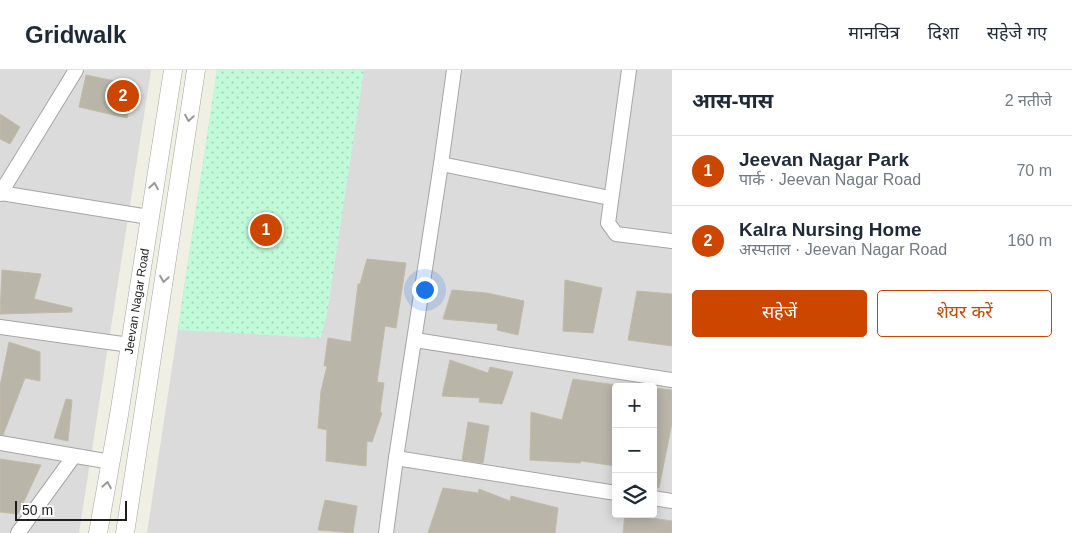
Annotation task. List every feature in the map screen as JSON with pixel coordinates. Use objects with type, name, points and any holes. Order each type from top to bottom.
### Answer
[{"type":"street","points":[[76,70],[0,194],[149,216]]},
{"type":"street","name":"Jeevan Nagar Road","points":[[98,533],[130,345],[173,70]]},
{"type":"street","name":"Jeevan Nagar Road","points":[[125,533],[196,70]]},
{"type":"street","points":[[386,533],[442,164],[454,70]]},
{"type":"street","points":[[629,70],[610,198],[608,224],[614,233],[672,241]]},
{"type":"street","points":[[442,164],[610,198]]},
{"type":"street","points":[[0,327],[130,345]]},
{"type":"street","points":[[415,340],[672,380]]},
{"type":"street","points":[[0,443],[111,462]]},
{"type":"street","points":[[18,533],[74,456]]},
{"type":"street","points":[[396,458],[612,492]]},
{"type":"street","points":[[657,499],[672,501]]},
{"type":"shaded area","points":[[0,70],[151,70],[79,533],[0,533]]},
{"type":"shaded area","points":[[217,70],[672,70],[672,533],[147,533]]},
{"type":"green space","points":[[217,70],[364,70],[327,314],[321,338],[178,330]]},
{"type":"building","points":[[86,75],[134,85],[127,118],[79,107]]},
{"type":"building","points":[[0,114],[20,127],[10,144],[0,139]]},
{"type":"building","points":[[367,259],[406,263],[396,328],[385,326],[377,382],[384,383],[380,412],[382,413],[372,442],[367,441],[366,466],[326,461],[327,430],[318,428],[321,391],[327,366],[324,366],[328,338],[351,342],[358,284],[360,284]]},
{"type":"building","points":[[2,270],[41,274],[34,299],[72,308],[72,312],[0,314]]},
{"type":"building","points":[[565,280],[602,288],[593,333],[563,331]]},
{"type":"building","points":[[452,290],[487,293],[524,301],[518,335],[497,330],[498,324],[443,319]]},
{"type":"building","points":[[637,291],[672,294],[672,346],[628,340]]},
{"type":"building","points":[[9,342],[40,352],[40,381],[25,378],[3,435],[0,434],[0,386]]},
{"type":"building","points":[[450,360],[488,373],[490,367],[513,372],[502,404],[479,402],[480,398],[442,396]]},
{"type":"building","points":[[573,379],[612,384],[612,465],[581,461],[580,463],[530,460],[531,412],[562,420]]},
{"type":"building","points":[[657,388],[672,390],[672,423],[659,488],[657,488]]},
{"type":"building","points":[[66,399],[72,400],[68,441],[54,438]]},
{"type":"building","points":[[468,422],[489,426],[483,463],[462,460]]},
{"type":"building","points":[[0,459],[41,465],[18,514],[0,512]]},
{"type":"building","points":[[443,488],[478,493],[479,489],[510,501],[511,496],[558,508],[555,533],[428,533]]},
{"type":"building","points":[[325,500],[357,506],[353,533],[318,530]]},
{"type":"building","points":[[625,518],[652,518],[672,521],[672,533],[623,533]]},
{"type":"place","name":"Kalra Nursing Home","points":[[123,96]]},
{"type":"place","name":"Jeevan Nagar Park","points":[[266,230]]}]
